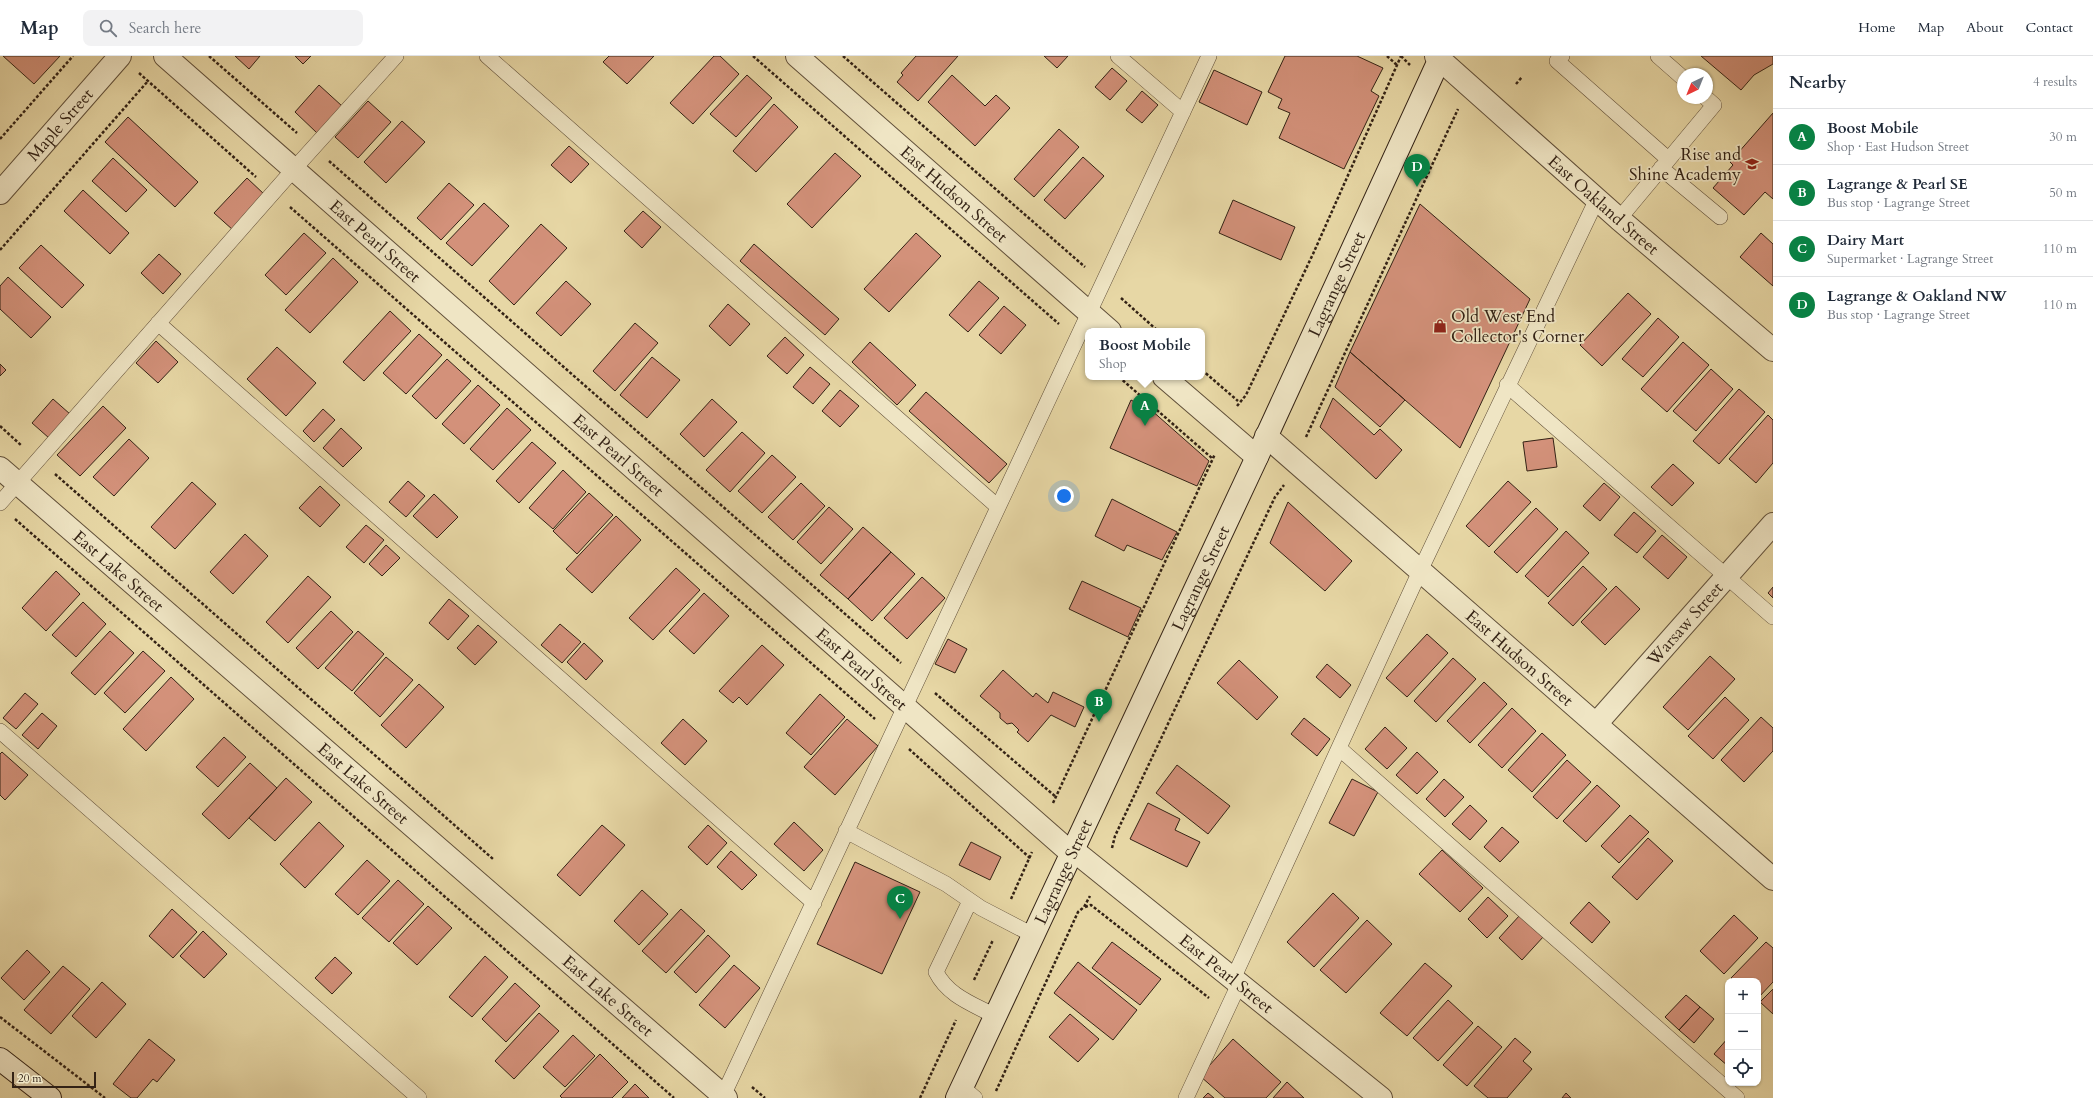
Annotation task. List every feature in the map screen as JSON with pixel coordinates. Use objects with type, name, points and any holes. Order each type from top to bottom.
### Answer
[{"type":"street","name":"Maple Street","points":[[0,193],[120,56]]},
{"type":"street","name":"East Hudson Street","points":[[798,56],[1107,328]]},
{"type":"street","name":"East Pearl Street","points":[[166,57],[1072,852],[1101,873],[1381,1098]]},
{"type":"street","name":"East Oakland Street","points":[[1439,57],[1597,199],[1773,350]]},
{"type":"street","name":"Lagrange Street","points":[[964,1094],[995,1016],[1257,457],[1439,57]]},
{"type":"street","points":[[1167,380],[1257,457]]},
{"type":"street","name":"East Hudson Street","points":[[1266,436],[1773,879]]},
{"type":"street","name":"East Lake Street","points":[[0,468],[724,1097]]},
{"type":"street","name":"Warsaw Street","points":[[1596,724],[1773,524]]},
{"type":"street","points":[[0,1059],[50,1098]]},
{"type":"lane","points":[[0,503],[273,192],[396,56]]},
{"type":"lane","points":[[487,56],[998,507]]},
{"type":"lane","points":[[1118,56],[1183,112]]},
{"type":"lane","points":[[724,1097],[917,678],[1210,56]]},
{"type":"lane","points":[[1562,56],[1557,62],[1720,217]]},
{"type":"lane","points":[[1658,56],[1677,73]]},
{"type":"lane","points":[[1619,218],[1664,163],[1708,104]]},
{"type":"lane","points":[[1186,1098],[1226,1011],[1236,981],[1420,570],[1597,199]]},
{"type":"lane","points":[[158,323],[814,903]]},
{"type":"lane","points":[[1507,385],[1773,617]]},
{"type":"lane","points":[[0,731],[419,1098]]},
{"type":"lane","points":[[1340,749],[1737,1098]]},
{"type":"lane","points":[[846,831],[946,884],[1002,919],[1033,935]]},
{"type":"lane","points":[[970,900],[936,972],[942,984],[965,1000],[995,1016]]},
{"type":"path","points":[[0,139],[73,56]]},
{"type":"path","points":[[120,56],[273,192],[892,733],[1030,858],[920,1098]]},
{"type":"path","points":[[209,56],[917,678],[1056,797]]},
{"type":"path","points":[[752,56],[1076,340]]},
{"type":"path","points":[[843,56],[1155,328]]},
{"type":"path","points":[[1387,56],[1398,66]]},
{"type":"path","points":[[0,250],[148,81],[166,57]]},
{"type":"path","points":[[1516,84],[1522,78]]},
{"type":"path","points":[[993,1098],[1078,912],[1084,907],[1101,873],[1112,848],[1115,836],[1275,497],[1282,489],[1457,112]]},
{"type":"path","points":[[1205,373],[1238,401]]},
{"type":"path","points":[[1122,380],[1213,459]]},
{"type":"path","points":[[0,426],[495,861]]},
{"type":"path","points":[[12,516],[674,1098]]},
{"type":"path","points":[[1084,907],[1091,905],[1226,1011]]},
{"type":"path","points":[[0,1016],[105,1098]]},
{"type":"path","points":[[735,1072],[765,1098]]},
{"type":"building","points":[[3,56],[60,56],[34,84]]},
{"type":"building","points":[[235,56],[260,56],[249,69]]},
{"type":"building","points":[[295,56],[311,56],[303,64]]},
{"type":"building","points":[[609,56],[654,56],[627,84],[603,62]]},
{"type":"building","points":[[714,56],[720,56],[739,74],[693,124],[670,103]]},
{"type":"building","points":[[916,56],[958,56],[918,101],[897,82],[903,75],[901,73]]},
{"type":"building","points":[[1044,56],[1068,56],[1057,68]]},
{"type":"building","points":[[1285,56],[1357,56],[1383,68],[1371,91],[1379,96],[1344,169],[1279,138],[1290,113],[1278,108],[1282,99],[1268,92]]},
{"type":"building","points":[[1701,56],[1773,56],[1773,64],[1754,75],[1741,90]]},
{"type":"building","points":[[1112,68],[1127,81],[1110,100],[1095,87]]},
{"type":"building","points":[[1214,70],[1262,92],[1247,125],[1199,102]]},
{"type":"building","points":[[747,75],[772,98],[736,137],[710,114]]},
{"type":"building","points":[[952,75],[985,106],[996,95],[1010,108],[975,146],[928,102]]},
{"type":"building","points":[[319,85],[342,106],[317,133],[295,112]]},
{"type":"building","points":[[1142,91],[1158,105],[1142,123],[1126,110]]},
{"type":"building","points":[[368,101],[391,122],[358,158],[335,137]]},
{"type":"building","points":[[774,104],[798,127],[756,172],[733,151]]},
{"type":"building","name":"Rise and Shine Academy","points":[[1773,113],[1773,199],[1765,192],[1744,215],[1713,188],[1733,165],[1730,162]]},
{"type":"building","points":[[128,117],[198,182],[175,207],[105,142]]},
{"type":"building","points":[[402,121],[425,142],[386,183],[364,162]]},
{"type":"building","points":[[1059,129],[1079,147],[1034,197],[1014,179]]},
{"type":"building","points":[[569,146],[589,164],[571,183],[551,165]]},
{"type":"building","points":[[835,153],[861,176],[812,228],[787,204]]},
{"type":"building","points":[[1083,157],[1104,176],[1065,219],[1044,200]]},
{"type":"building","points":[[113,158],[147,190],[126,212],[92,181]]},
{"type":"building","points":[[247,178],[265,195],[233,230],[214,213]]},
{"type":"building","points":[[449,183],[474,205],[441,240],[417,218]]},
{"type":"building","points":[[83,190],[129,233],[110,254],[64,211]]},
{"type":"building","points":[[1233,200],[1295,227],[1281,260],[1219,233]]},
{"type":"building","points":[[484,203],[509,226],[472,266],[446,243]]},
{"type":"building","name":"Old West End Collector's Corner","points":[[1420,204],[1530,299],[1460,448],[1350,352]]},
{"type":"building","points":[[643,211],[661,227],[642,248],[624,231]]},
{"type":"building","points":[[541,224],[567,248],[514,305],[489,281]]},
{"type":"building","points":[[304,233],[326,253],[286,295],[265,275]]},
{"type":"building","points":[[916,233],[941,256],[889,312],[864,289]]},
{"type":"building","points":[[1761,233],[1773,244],[1773,286],[1740,257]]},
{"type":"building","points":[[754,244],[839,319],[825,335],[740,261]]},
{"type":"building","points":[[41,245],[84,285],[62,308],[19,268]]},
{"type":"building","points":[[159,254],[181,274],[163,294],[141,273]]},
{"type":"building","points":[[333,258],[358,282],[310,333],[285,310]]},
{"type":"building","points":[[8,277],[51,317],[31,338],[0,309],[0,286]]},
{"type":"building","points":[[566,281],[591,304],[561,336],[536,313]]},
{"type":"building","points":[[979,281],[999,298],[968,332],[949,315]]},
{"type":"building","points":[[1628,293],[1651,314],[1602,366],[1580,345]]},
{"type":"building","points":[[728,304],[750,324],[730,346],[709,326]]},
{"type":"building","points":[[1004,306],[1026,325],[1001,354],[979,335]]},
{"type":"building","points":[[390,311],[411,331],[364,381],[343,362]]},
{"type":"building","points":[[1658,318],[1679,337],[1643,377],[1622,359]]},
{"type":"building","points":[[635,323],[658,343],[615,391],[593,371]]},
{"type":"building","points":[[419,334],[442,355],[406,394],[383,373]]},
{"type":"building","points":[[785,337],[804,355],[787,374],[767,356]]},
{"type":"building","points":[[156,341],[178,362],[158,383],[136,363]]},
{"type":"building","points":[[870,342],[916,385],[897,405],[852,362]]},
{"type":"building","points":[[1683,342],[1709,365],[1667,412],[1641,389]]},
{"type":"building","points":[[277,347],[316,383],[286,416],[247,379]]},
{"type":"building","points":[[1350,352],[1405,400],[1380,427],[1335,387]]},
{"type":"building","points":[[652,357],[680,380],[647,418],[620,395]]},
{"type":"building","points":[[447,359],[471,381],[436,419],[412,396]]},
{"type":"building","points":[[0,364],[6,370],[0,376]]},
{"type":"building","points":[[810,367],[830,384],[813,404],[793,387]]},
{"type":"building","points":[[1711,369],[1733,389],[1696,431],[1673,411]]},
{"type":"building","points":[[478,385],[500,405],[464,444],[442,424]]},
{"type":"building","points":[[1739,389],[1765,412],[1719,464],[1693,441]]},
{"type":"building","points":[[840,390],[859,406],[840,427],[822,411]]},
{"type":"building","points":[[926,392],[1007,464],[989,483],[909,411]]},
{"type":"building","points":[[1333,398],[1374,435],[1380,429],[1402,450],[1376,479],[1320,427]]},
{"type":"building","points":[[53,399],[70,414],[49,438],[32,423]]},
{"type":"building","points":[[712,399],[737,422],[704,457],[680,434]]},
{"type":"building","points":[[1131,400],[1140,405],[1142,402],[1209,461],[1197,486],[1110,448]]},
{"type":"building","points":[[103,406],[126,428],[80,476],[57,455]]},
{"type":"building","points":[[507,408],[531,430],[493,470],[470,449]]},
{"type":"building","points":[[323,409],[335,420],[314,442],[303,431]]},
{"type":"building","points":[[1768,415],[1773,420],[1773,463],[1756,483],[1729,459]]},
{"type":"building","points":[[341,428],[362,448],[343,467],[323,448]]},
{"type":"building","points":[[742,432],[765,453],[730,492],[706,470]]},
{"type":"building","points":[[1553,438],[1557,467],[1527,471],[1523,442]]},
{"type":"building","points":[[129,439],[149,458],[114,496],[93,477]]},
{"type":"building","points":[[532,442],[556,463],[519,503],[496,481]]},
{"type":"building","points":[[772,455],[796,477],[762,513],[738,491]]},
{"type":"building","points":[[1673,464],[1694,483],[1672,506],[1651,487]]},
{"type":"building","points":[[563,470],[586,492],[553,529],[529,508]]},
{"type":"building","points":[[408,481],[425,496],[406,517],[389,502]]},
{"type":"building","points":[[1508,481],[1531,502],[1489,547],[1466,526]]},
{"type":"building","points":[[192,482],[216,504],[175,549],[151,527]]},
{"type":"building","points":[[801,483],[825,506],[793,540],[768,517]]},
{"type":"building","points":[[1604,483],[1620,497],[1600,521],[1583,506]]},
{"type":"building","points":[[320,486],[340,505],[320,527],[299,508]]},
{"type":"building","points":[[589,493],[613,515],[577,554],[553,531]]},
{"type":"building","points":[[434,494],[458,517],[437,538],[413,516]]},
{"type":"building","points":[[1112,499],[1177,532],[1162,560],[1127,545],[1124,551],[1095,536]]},
{"type":"building","points":[[1288,502],[1352,561],[1325,591],[1270,543]]},
{"type":"building","points":[[829,507],[853,529],[821,564],[797,542]]},
{"type":"building","points":[[1536,508],[1558,529],[1517,573],[1494,552]]},
{"type":"building","points":[[1634,512],[1656,531],[1637,553],[1614,535]]},
{"type":"building","points":[[616,516],[641,540],[592,593],[566,569]]},
{"type":"building","points":[[366,525],[384,540],[364,563],[346,547]]},
{"type":"building","points":[[863,527],[891,552],[848,599],[820,575]]},
{"type":"building","points":[[1566,531],[1589,553],[1548,597],[1525,576]]},
{"type":"building","points":[[245,534],[268,556],[233,594],[210,572]]},
{"type":"building","points":[[1662,535],[1687,557],[1668,579],[1643,557]]},
{"type":"building","points":[[386,545],[400,558],[382,576],[369,564]]},
{"type":"building","points":[[891,552],[915,574],[872,621],[848,599]]},
{"type":"building","points":[[1583,566],[1607,589],[1573,626],[1548,603]]},
{"type":"building","points":[[676,568],[700,590],[653,640],[629,618]]},
{"type":"building","points":[[56,571],[80,594],[46,631],[22,608]]},
{"type":"building","points":[[308,576],[331,597],[288,643],[266,622]]},
{"type":"building","points":[[922,577],[945,598],[907,639],[884,618]]},
{"type":"building","points":[[1082,581],[1141,608],[1128,637],[1069,609]]},
{"type":"building","points":[[1616,586],[1640,609],[1605,645],[1581,622]]},
{"type":"building","points":[[1773,587],[1773,598],[1768,593]]},
{"type":"building","points":[[704,593],[729,616],[694,654],[669,631]]},
{"type":"building","points":[[449,599],[469,616],[448,640],[429,623]]},
{"type":"building","points":[[83,602],[106,624],[76,657],[52,635]]},
{"type":"building","points":[[331,611],[353,632],[318,669],[296,648]]},
{"type":"building","points":[[560,624],[581,642],[562,663],[541,645]]},
{"type":"building","points":[[478,625],[497,642],[475,665],[457,648]]},
{"type":"building","points":[[110,631],[134,653],[95,695],[71,673]]},
{"type":"building","points":[[358,631],[384,654],[352,691],[325,668]]},
{"type":"building","points":[[1427,634],[1448,653],[1407,697],[1386,678]]},
{"type":"building","points":[[948,639],[967,649],[955,673],[935,664]]},
{"type":"building","points":[[584,643],[603,661],[586,680],[567,662]]},
{"type":"building","points":[[762,645],[784,665],[747,705],[739,697],[733,703],[719,691]]},
{"type":"building","points":[[143,651],[165,671],[125,713],[104,693]]},
{"type":"building","points":[[1710,656],[1735,679],[1688,730],[1663,707]]},
{"type":"building","points":[[386,657],[413,680],[380,717],[354,693]]},
{"type":"building","points":[[1453,658],[1476,679],[1436,722],[1414,701]]},
{"type":"building","points":[[1239,660],[1278,697],[1257,720],[1217,683]]},
{"type":"building","points":[[1327,664],[1351,685],[1340,698],[1316,677]]},
{"type":"building","points":[[1003,670],[1033,697],[1036,693],[1048,703],[1053,692],[1084,707],[1075,727],[1051,715],[1028,742],[1017,732],[1019,730],[1012,723],[1007,724],[1000,718],[1000,713],[980,696]]},
{"type":"building","points":[[171,677],[194,699],[146,751],[123,729]]},
{"type":"building","points":[[1484,682],[1507,704],[1470,743],[1447,721]]},
{"type":"building","points":[[419,684],[444,707],[406,748],[381,725]]},
{"type":"building","points":[[25,693],[38,704],[16,729],[3,718]]},
{"type":"building","points":[[820,694],[845,717],[811,755],[786,733]]},
{"type":"building","points":[[1725,697],[1749,720],[1713,759],[1688,736]]},
{"type":"building","points":[[1512,708],[1536,731],[1502,768],[1478,745]]},
{"type":"building","points":[[42,713],[57,726],[38,749],[22,735]]},
{"type":"building","points":[[1761,717],[1773,728],[1773,751],[1744,782],[1721,760]]},
{"type":"building","points":[[1304,718],[1330,739],[1317,756],[1291,734]]},
{"type":"building","points":[[683,719],[707,741],[685,765],[661,743]]},
{"type":"building","points":[[847,719],[878,746],[835,795],[804,767]]},
{"type":"building","points":[[1385,727],[1407,748],[1387,769],[1365,749]]},
{"type":"building","points":[[1542,733],[1566,755],[1532,792],[1508,770]]},
{"type":"building","points":[[224,737],[246,757],[218,787],[196,767]]},
{"type":"building","points":[[2,752],[28,775],[5,800],[0,795],[0,754]]},
{"type":"building","points":[[1417,752],[1438,772],[1417,794],[1396,775]]},
{"type":"building","points":[[1567,760],[1591,782],[1557,819],[1533,797]]},
{"type":"building","points":[[250,763],[277,788],[229,839],[202,814]]},
{"type":"building","points":[[1177,765],[1230,806],[1208,834],[1156,793]]},
{"type":"building","points":[[286,778],[312,802],[275,841],[249,818]]},
{"type":"building","points":[[1352,779],[1378,792],[1354,836],[1329,823]]},
{"type":"building","points":[[1444,779],[1464,797],[1445,817],[1426,799]]},
{"type":"building","points":[[1597,785],[1620,806],[1586,842],[1563,821]]},
{"type":"building","points":[[1148,803],[1180,819],[1175,830],[1200,842],[1187,867],[1130,839]]},
{"type":"building","points":[[1470,805],[1487,821],[1470,840],[1452,824]]},
{"type":"building","points":[[1630,815],[1649,832],[1619,863],[1601,846]]},
{"type":"building","points":[[319,822],[344,846],[305,888],[280,864]]},
{"type":"building","points":[[794,822],[823,850],[804,871],[774,844]]},
{"type":"building","points":[[602,825],[625,845],[580,896],[557,875]]},
{"type":"building","points":[[708,825],[727,843],[707,865],[688,847]]},
{"type":"building","points":[[1502,827],[1519,842],[1500,862],[1484,847]]},
{"type":"building","points":[[1648,838],[1673,861],[1637,900],[1612,877]]},
{"type":"building","points":[[971,842],[1001,857],[990,880],[959,865]]},
{"type":"building","points":[[1442,850],[1483,888],[1460,912],[1419,874]]},
{"type":"building","points":[[731,851],[757,875],[742,890],[717,867]]},
{"type":"building","points":[[367,860],[390,881],[358,915],[335,894]]},
{"type":"building","points":[[855,862],[920,892],[882,974],[817,944]]},
{"type":"building","points":[[398,880],[424,904],[389,942],[362,918]]},
{"type":"building","points":[[642,890],[668,914],[639,945],[614,921]]},
{"type":"building","points":[[1333,893],[1359,918],[1314,967],[1287,942]]},
{"type":"building","points":[[1488,897],[1508,916],[1487,938],[1468,919]]},
{"type":"building","points":[[1589,902],[1610,922],[1592,943],[1570,923]]},
{"type":"building","points":[[428,906],[452,928],[417,965],[393,943]]},
{"type":"building","points":[[172,909],[197,932],[173,958],[149,936]]},
{"type":"building","points":[[681,909],[705,931],[666,973],[642,951]]},
{"type":"building","points":[[1520,915],[1544,936],[1522,960],[1499,938]]},
{"type":"building","points":[[1734,915],[1758,938],[1724,974],[1700,951]]},
{"type":"building","points":[[1367,920],[1392,944],[1346,993],[1320,970]]},
{"type":"building","points":[[203,931],[227,954],[204,978],[180,956]]},
{"type":"building","points":[[708,935],[730,956],[696,993],[674,972]]},
{"type":"building","points":[[1112,942],[1161,979],[1140,1005],[1092,968]]},
{"type":"building","points":[[1766,942],[1773,948],[1773,982],[1761,995],[1761,978],[1731,978]]},
{"type":"building","points":[[27,950],[50,972],[24,1000],[1,978]]},
{"type":"building","points":[[485,956],[508,977],[472,1017],[449,997]]},
{"type":"building","points":[[335,957],[352,973],[332,994],[315,978]]},
{"type":"building","points":[[1078,962],[1137,1010],[1113,1040],[1054,993]]},
{"type":"building","points":[[1425,963],[1452,986],[1407,1036],[1380,1013]]},
{"type":"building","points":[[734,965],[760,988],[725,1028],[699,1005]]},
{"type":"building","points":[[63,966],[90,989],[51,1034],[24,1010]]},
{"type":"building","points":[[102,982],[126,1004],[96,1038],[72,1016]]},
{"type":"building","points":[[515,983],[540,1006],[506,1042],[482,1019]]},
{"type":"building","points":[[1773,989],[1773,1014],[1761,1003],[1761,1001]]},
{"type":"building","points":[[1686,995],[1700,1007],[1679,1030],[1665,1017]]},
{"type":"building","points":[[1448,1000],[1473,1023],[1438,1061],[1413,1038]]},
{"type":"building","points":[[1700,1007],[1714,1019],[1694,1043],[1679,1030]]},
{"type":"building","points":[[539,1013],[559,1031],[514,1079],[495,1061]]},
{"type":"building","points":[[1070,1014],[1099,1039],[1078,1062],[1049,1037]]},
{"type":"building","points":[[1478,1026],[1502,1047],[1467,1086],[1443,1065]]},
{"type":"building","points":[[573,1035],[595,1056],[565,1087],[543,1067]]},
{"type":"building","points":[[1515,1038],[1531,1052],[1523,1061],[1532,1069],[1507,1098],[1488,1098],[1474,1086]]},
{"type":"building","points":[[149,1039],[175,1060],[157,1082],[153,1079],[137,1098],[131,1098],[113,1084]]},
{"type":"building","points":[[1233,1039],[1281,1082],[1266,1098],[1225,1098],[1200,1076]]},
{"type":"building","points":[[1725,1041],[1725,1063],[1714,1054]]},
{"type":"building","points":[[600,1054],[628,1082],[612,1098],[562,1098],[560,1096]]},
{"type":"building","points":[[1287,1082],[1304,1098],[1273,1098]]},
{"type":"building","points":[[635,1084],[649,1098],[622,1098]]},
{"type":"building","points":[[1208,1093],[1214,1098],[1203,1098]]},
{"type":"building","points":[[1566,1093],[1571,1098],[1562,1098]]},
{"type":"place","name":"Rise and Shine Academy","points":[[1752,164]]},
{"type":"place","name":"Lagrange & Oakland NW","points":[[1417,187]]},
{"type":"place","name":"Old West End Collector's Corner","points":[[1440,326]]},
{"type":"place","name":"Boost Mobile","points":[[1145,426]]},
{"type":"place","name":"Lagrange & Pearl SE","points":[[1099,722]]},
{"type":"place","name":"Dairy Mart","points":[[900,919]]}]
